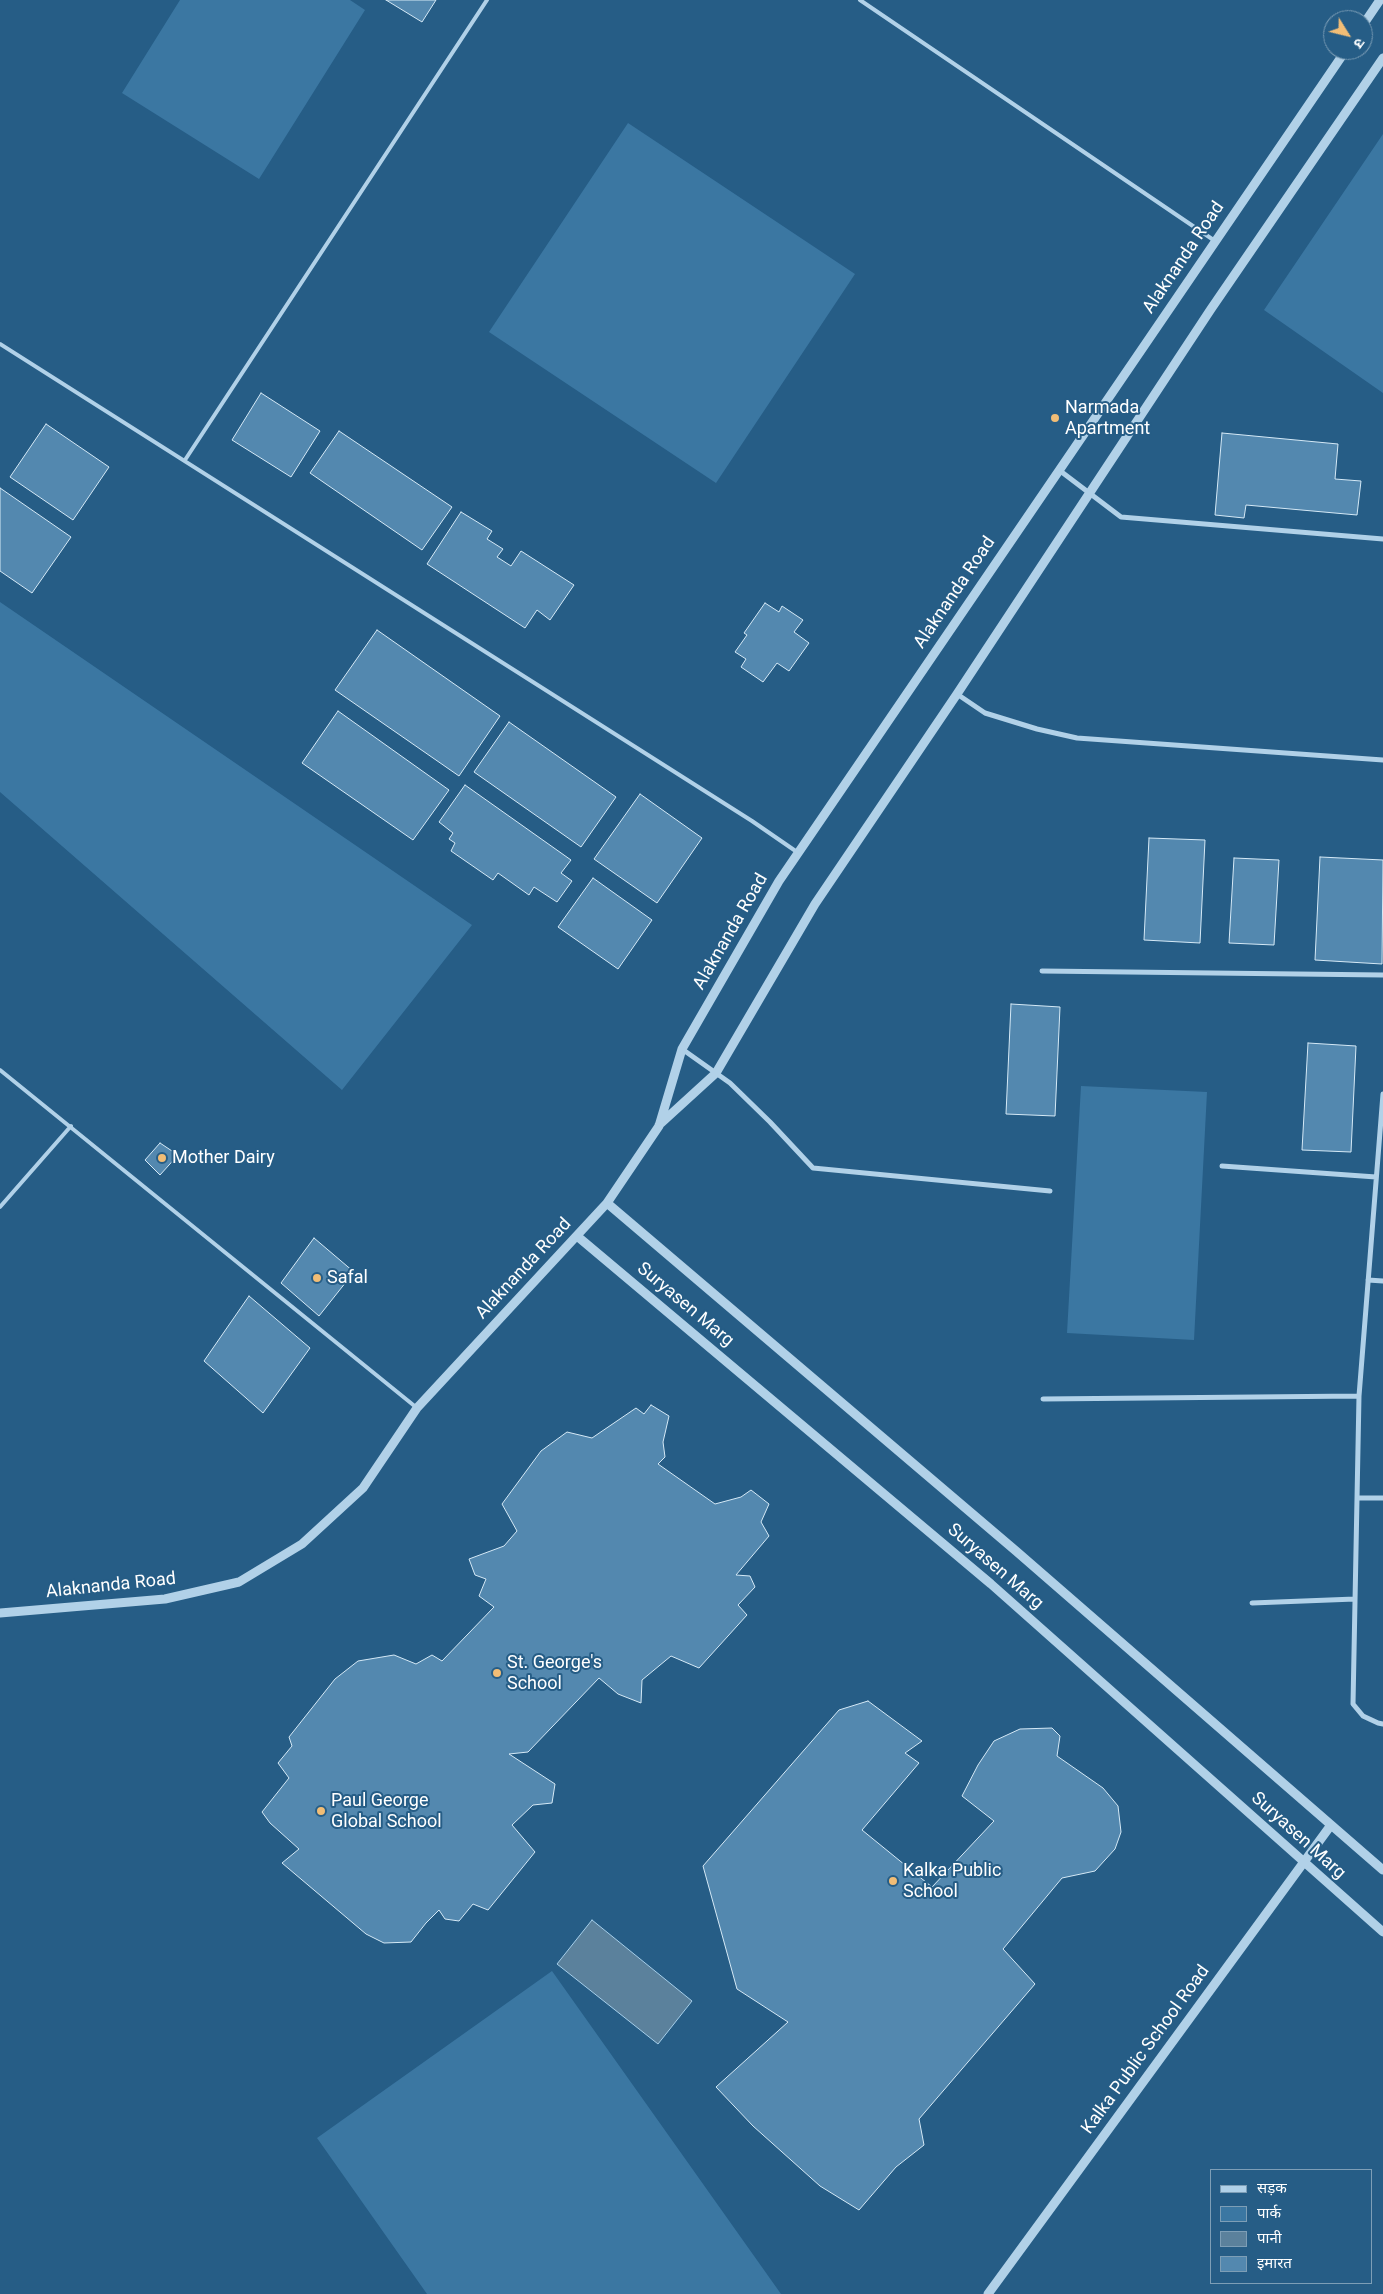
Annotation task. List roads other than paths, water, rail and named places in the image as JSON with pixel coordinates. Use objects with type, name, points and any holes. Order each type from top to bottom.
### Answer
[{"type":"street","points":[[659,1126],[716,1073],[815,904],[957,694],[1088,492],[1383,58]]},
{"type":"street","name":"Alaknanda Road","points":[[0,1613],[165,1599],[239,1582],[302,1544],[363,1488],[417,1408],[607,1203],[659,1126],[682,1048],[779,881],[1339,60]]},
{"type":"street","points":[[1059,470],[1121,517],[1383,539]]},
{"type":"street","points":[[957,694],[985,713],[1037,729],[1077,738],[1383,760]]},
{"type":"street","points":[[1042,971],[1383,975]]},
{"type":"street","points":[[682,1048],[716,1073],[770,1122],[813,1168],[1050,1191]]},
{"type":"street","points":[[1383,1094],[1359,1396],[1353,1704],[1363,1716],[1383,1724]]},
{"type":"street","points":[[1222,1166],[1376,1177]]},
{"type":"street","name":"Suryasen Marg","points":[[607,1203],[1016,1551],[1383,1870]]},
{"type":"street","name":"Suryasen Marg","points":[[577,1236],[991,1584],[1303,1863],[1383,1932]]},
{"type":"street","points":[[1368,1280],[1383,1281]]},
{"type":"street","points":[[1042,1399],[1359,1396]]},
{"type":"street","points":[[1357,1498],[1383,1498]]},
{"type":"street","points":[[1252,1603],[1355,1600]]},
{"type":"street","name":"Kalka Public School Road","points":[[988,2294],[1331,1825]]},
{"type":"lane","points":[[185,460],[487,0]]},
{"type":"lane","points":[[860,0],[1215,241]]},
{"type":"lane","points":[[0,344],[744,816],[799,853]]},
{"type":"lane","points":[[0,1070],[417,1408]]},
{"type":"lane","points":[[0,1207],[71,1126]]},
{"type":"water","points":[[592,1920],[692,2001],[658,2044],[557,1964]]},
{"type":"place","name":"Narmada Apartment","points":[[1055,418]]},
{"type":"place","name":"Mother Dairy","points":[[162,1158]]},
{"type":"place","name":"Safal","points":[[317,1278]]},
{"type":"place","name":"St. George's School","points":[[497,1673]]},
{"type":"place","name":"Paul George Global School","points":[[321,1811]]},
{"type":"place","name":"Kalka Public School","points":[[893,1881]]}]
